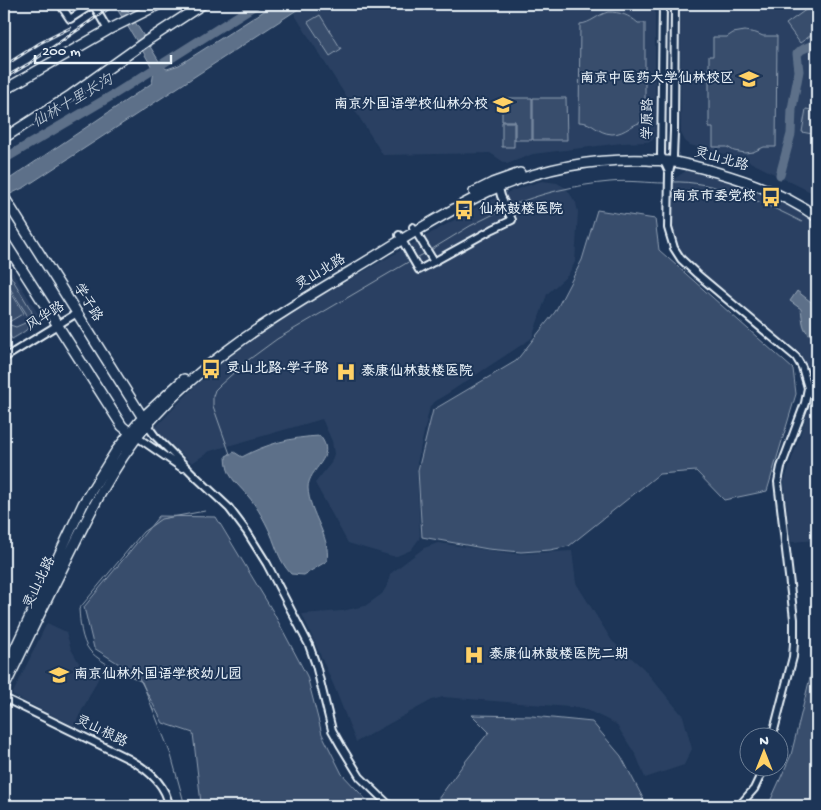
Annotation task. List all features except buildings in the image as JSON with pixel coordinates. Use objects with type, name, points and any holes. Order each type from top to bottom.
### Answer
[{"type":"main road","points":[[4,90],[108,30],[160,4]]},
{"type":"main road","points":[[4,138],[71,96],[170,25],[203,4]]},
{"type":"main road","name":"灵山北路","points":[[415,230],[492,183],[524,172],[581,158],[627,154],[713,165],[746,175],[783,192],[817,211]]},
{"type":"main road","name":"灵山北路","points":[[4,672],[83,504],[116,451],[134,435],[186,376],[272,312],[400,238],[479,197],[500,192],[534,174],[584,163],[662,158]]},
{"type":"main road","name":"灵山北路","points":[[673,159],[744,180],[784,198],[817,218]]},
{"type":"main road","name":"学子路","points":[[4,197],[145,421]]},
{"type":"main road","points":[[4,241],[122,426],[134,435]]},
{"type":"main road","name":"灵山北路","points":[[4,688],[92,508],[134,435]]},
{"type":"street","points":[[60,4],[70,18],[93,4],[108,30]]},
{"type":"street","name":"学原路","points":[[663,4],[662,158],[668,172]]},
{"type":"street","name":"学原路","points":[[675,4],[673,159],[668,172],[668,228],[674,248],[681,259],[697,274],[796,357],[806,377],[808,388],[805,404],[781,467],[778,482],[793,611],[794,642],[774,728]]},
{"type":"street","points":[[400,238],[419,270],[512,220],[500,192]]},
{"type":"street","points":[[415,230],[434,262]]},
{"type":"street","name":"风华路","points":[[4,358],[77,313]]},
{"type":"street","points":[[145,421],[155,436],[196,478],[229,508],[247,532],[267,564],[309,646],[316,665],[332,730],[360,777],[390,806]]},
{"type":"street","points":[[134,435],[196,478]]},
{"type":"street","name":"灵山根路","points":[[4,698],[144,768],[160,786],[169,806]]},
{"type":"street","points":[[739,806],[754,790],[759,778]]},
{"type":"shaded area","points":[[114,4],[124,4],[162,66],[167,69],[179,65],[275,4],[306,4],[25,187],[4,197],[4,181],[152,83],[154,71]]},
{"type":"shaded area","name":"南京外国语学校仙林分校","points":[[288,4],[655,4],[655,136],[652,141],[646,142],[622,143],[533,154],[507,164],[490,153],[383,155]]},
{"type":"shaded area","name":"南京中医药大学仙林校区","points":[[680,4],[817,4],[817,195],[746,160],[690,145],[685,141],[681,133]]},
{"type":"shaded area","points":[[814,4],[817,4],[817,31],[800,43],[786,24]]},
{"type":"shaded area","points":[[608,12],[620,13],[638,23],[645,23],[645,122],[612,134],[602,132],[584,122],[579,122],[580,24]]},
{"type":"shaded area","points":[[320,15],[341,49],[330,56],[308,22]]},
{"type":"shaded area","points":[[745,31],[763,36],[777,36],[776,147],[764,147],[745,153],[734,151],[727,147],[713,147],[713,128],[709,128],[709,56],[713,56],[713,37],[727,37],[733,33]]},
{"type":"shaded area","points":[[502,98],[532,98],[532,140],[515,140],[515,121],[502,121]]},
{"type":"shaded area","points":[[533,98],[566,98],[567,140],[533,140]]},
{"type":"shaded area","points":[[806,109],[817,111],[817,135],[802,132]]},
{"type":"shaded area","points":[[502,122],[514,122],[514,147],[502,147]]},
{"type":"shaded area","points":[[689,169],[773,196],[797,208],[817,223],[817,540],[791,542],[784,482],[812,400],[811,379],[803,358],[693,266],[682,253],[672,229],[674,179]]},
{"type":"shaded area","name":"泰康仙林鼓楼医院","points":[[542,181],[557,183],[566,188],[576,203],[578,212],[575,262],[568,275],[547,294],[532,338],[430,406],[417,463],[420,535],[411,550],[397,556],[392,556],[348,543],[315,483],[331,463],[334,454],[332,441],[322,419],[210,451],[192,463],[156,432],[155,428],[197,384],[254,337],[291,313],[477,207],[511,191]]},
{"type":"shaded area","points":[[597,210],[655,219],[659,250],[793,369],[796,394],[767,491],[724,500],[696,471],[659,474],[569,546],[550,550],[521,552],[488,549],[422,537],[418,470],[433,410],[516,361],[555,312],[582,260]]},
{"type":"shaded area","points":[[4,258],[40,317],[38,324],[4,346]]},
{"type":"shaded area","points":[[4,265],[31,310],[32,316],[31,324],[28,328],[12,339],[4,327],[4,316],[10,325],[16,327],[25,323],[27,317],[4,279]]},
{"type":"shaded area","points":[[4,283],[24,313],[9,322],[4,313]]},
{"type":"shaded area","points":[[797,291],[815,305],[814,307],[817,310],[817,337],[808,334],[804,327],[801,309],[790,301]]},
{"type":"shaded area","points":[[320,436],[325,444],[326,451],[321,463],[309,481],[308,488],[309,497],[326,543],[327,561],[304,575],[291,574],[283,563],[258,510],[230,474],[226,463],[226,456],[234,452],[242,457],[260,448],[280,442]]},
{"type":"shaded area","points":[[159,516],[216,517],[272,610],[307,676],[322,734],[342,774],[372,806],[199,806],[201,803],[193,733],[163,723],[138,676],[94,648],[84,607]]},
{"type":"shaded area","name":"泰康仙林鼓楼医院二期","points":[[438,543],[516,554],[572,551],[576,583],[612,641],[643,668],[683,716],[692,749],[684,765],[645,778],[637,757],[616,724],[583,708],[443,697],[432,700],[356,742],[302,614],[342,611],[365,606],[382,594],[388,584],[390,574],[424,548]]},
{"type":"shaded area","name":"南京仙林外国语学校幼儿园","points":[[47,623],[66,632],[71,649],[79,663],[99,677],[74,726],[12,695]]},
{"type":"shaded area","points":[[817,649],[817,806],[768,806],[781,778],[788,778],[788,762]]},
{"type":"shaded area","points":[[472,715],[532,716],[592,722],[621,756],[647,806],[433,806],[489,732]]},
{"type":"waterway","name":"仙林十里长沟","points":[[4,159],[113,95],[257,4]]},
{"type":"waterway","points":[[780,175],[791,134],[792,109],[799,71],[797,54],[801,50],[817,43]]},
{"type":"waterway","points":[[508,207],[558,190],[584,185],[617,181],[665,183]]},
{"type":"waterway","points":[[672,182],[688,182],[739,194],[772,207],[802,222]]},
{"type":"waterway","points":[[429,251],[470,226],[504,209]]},
{"type":"waterway","points":[[416,258],[426,253]]},
{"type":"waterway","points":[[230,454],[213,406],[215,390],[247,361],[277,339],[410,261]]},
{"type":"waterway","points":[[185,806],[171,755],[142,682],[108,665],[90,651],[83,636],[79,609],[143,532],[161,519],[205,511]]},
{"type":"railway","points":[[4,78],[30,63],[115,4]]},
{"type":"railway","points":[[4,66],[40,43],[70,28]]},
{"type":"place","name":"南京中医药大学仙林校区","points":[[749,79]]},
{"type":"place","name":"南京外国语学校仙林分校","points":[[503,105]]},
{"type":"place","name":"南京市委党校","points":[[771,197]]},
{"type":"place","name":"仙林鼓楼医院","points":[[464,210]]},
{"type":"place","name":"灵山北路·学子路","points":[[211,369]]},
{"type":"place","name":"泰康仙林鼓楼医院","points":[[346,372]]},
{"type":"place","name":"泰康仙林鼓楼医院二期","points":[[474,655]]},
{"type":"place","name":"南京仙林外国语学校幼儿园","points":[[59,675]]}]
